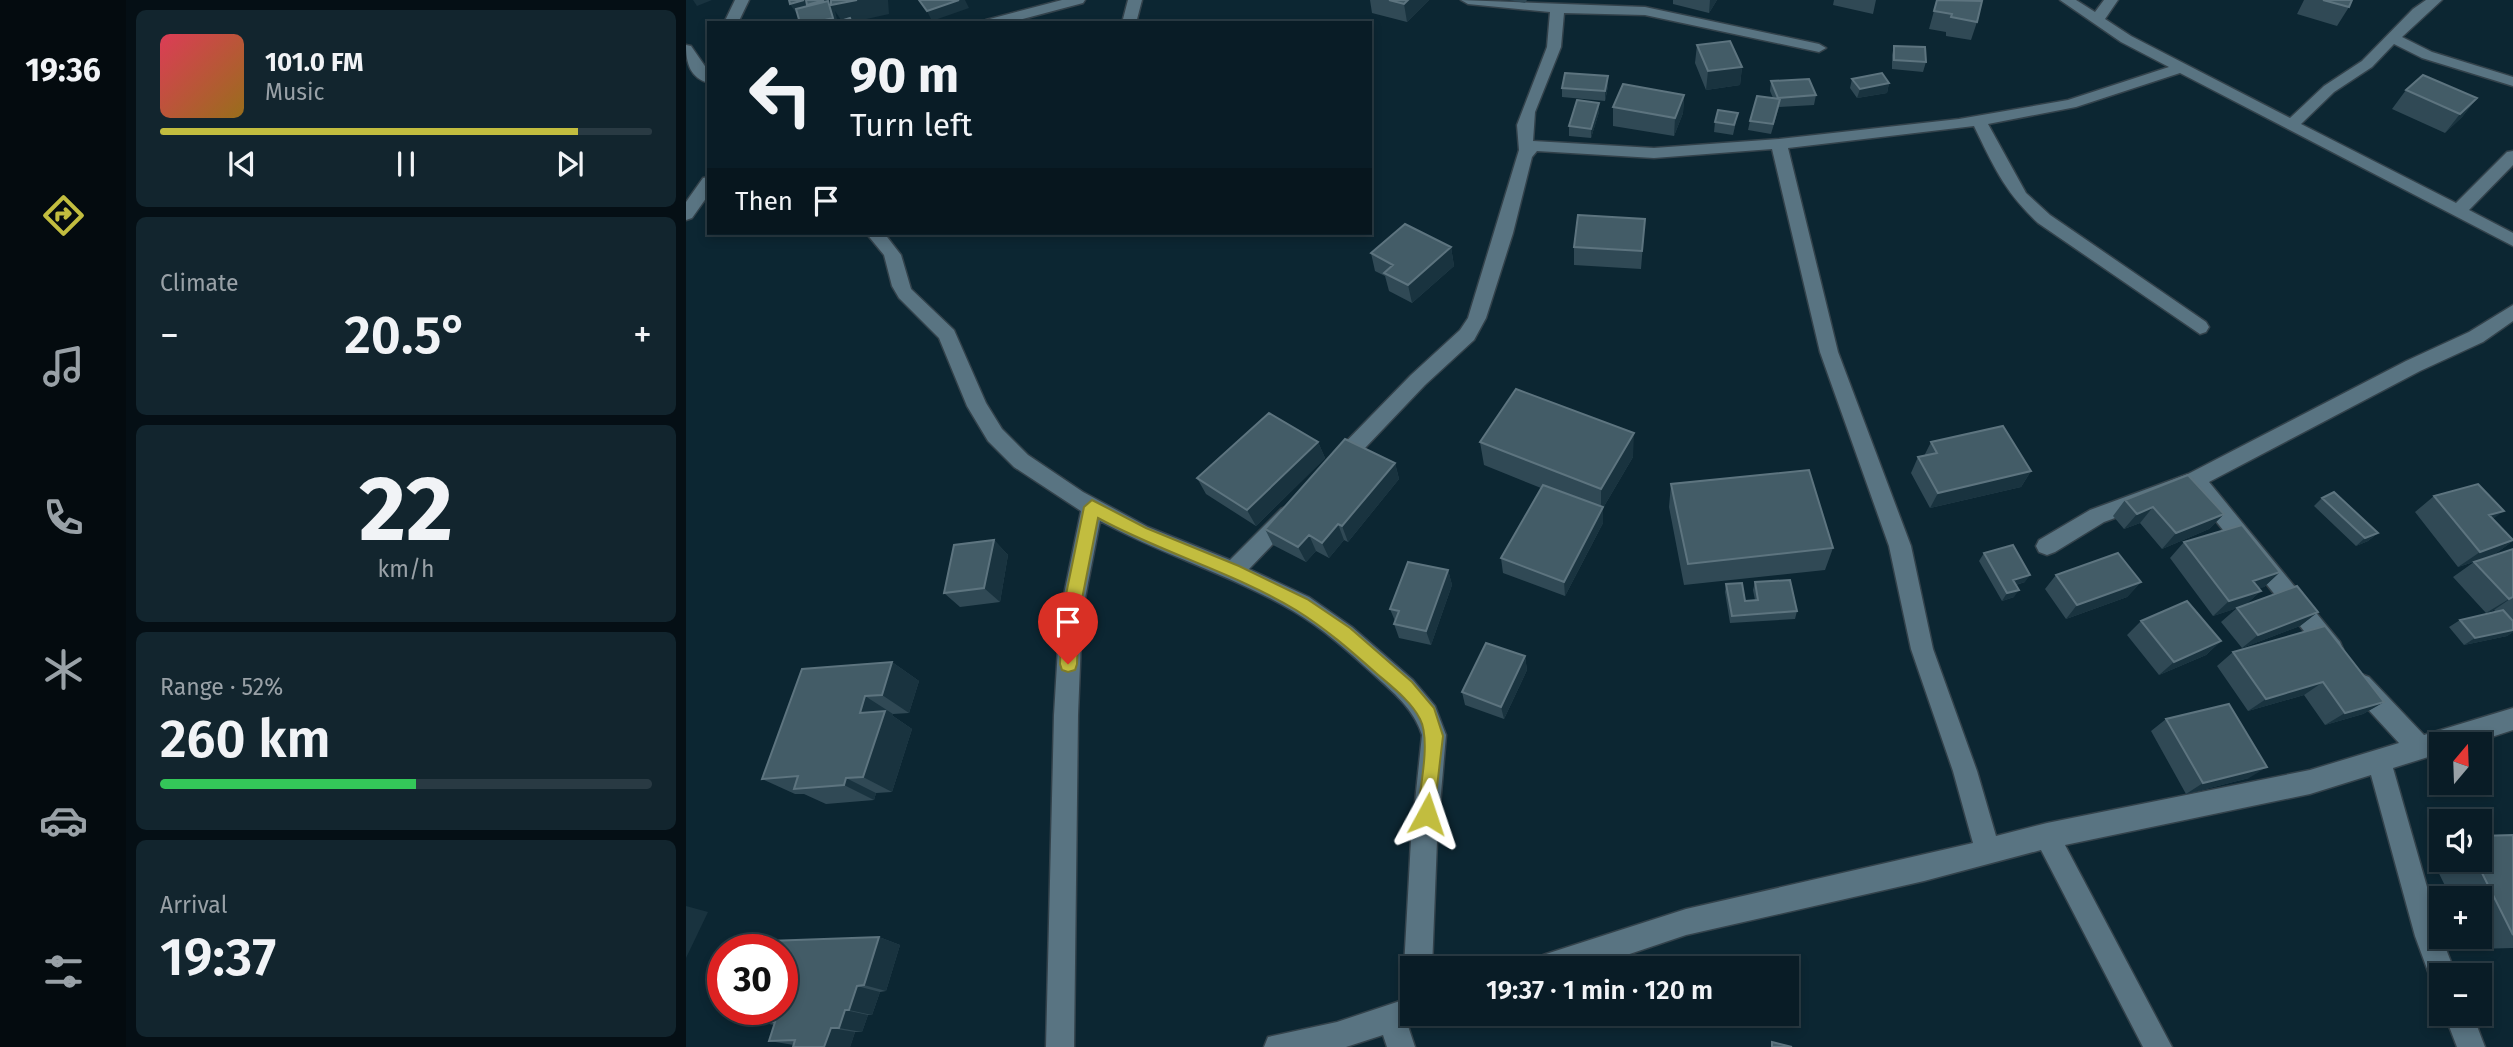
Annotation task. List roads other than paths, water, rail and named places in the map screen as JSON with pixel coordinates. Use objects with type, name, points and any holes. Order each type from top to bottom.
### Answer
[{"type":"street","points":[[733,21],[742,0]]},
{"type":"street","points":[[999,21],[1078,0]]},
{"type":"street","points":[[1130,21],[1135,0]]},
{"type":"street","points":[[1468,0],[1557,9],[1645,11],[1819,48]]},
{"type":"street","points":[[2067,0],[2126,39],[2513,240]]},
{"type":"street","points":[[2097,19],[2111,0]]},
{"type":"street","points":[[2291,125],[2329,89],[2367,64],[2418,12],[2435,0]]},
{"type":"street","points":[[1321,481],[1418,380],[1467,335],[1477,318],[1527,150],[1523,140],[1525,120],[1545,77],[1554,46],[1557,9]]},
{"type":"street","points":[[2393,38],[2427,55],[2513,82]]},
{"type":"street","points":[[686,50],[705,76],[686,82]]},
{"type":"street","points":[[1527,150],[1538,145],[1654,153],[1779,144],[1979,121],[2071,104],[2182,68]]},
{"type":"street","points":[[1979,121],[2008,179],[2020,197],[2036,212],[2200,327]]},
{"type":"street","points":[[1779,144],[1829,352],[1865,444],[1900,546],[1922,649],[1965,771],[1988,852]]},
{"type":"street","points":[[2458,211],[2513,156]]},
{"type":"street","points":[[686,190],[707,181]]},
{"type":"street","points":[[686,214],[707,183]]},
{"type":"street","points":[[876,235],[890,247],[897,264],[900,285],[909,298],[941,326],[947,335],[977,406],[995,435],[1021,461],[1092,507],[1141,533],[1233,571],[1301,604],[1344,634],[1405,688],[1427,714],[1434,736],[1424,840],[1419,956]]},
{"type":"street","points":[[2047,546],[2097,516],[2195,480],[2413,366],[2476,337],[2513,312]]},
{"type":"street","points":[[2195,480],[2362,687],[2420,748]]},
{"type":"street","points":[[1233,571],[1301,501]]},
{"type":"street","points":[[1060,1047],[1066,715],[1071,614],[1092,507]]},
{"type":"street","points":[[1583,956],[1686,922],[2047,836],[2253,795],[2379,761],[2513,719]]},
{"type":"street","points":[[2379,761],[2428,936],[2438,963]]},
{"type":"street","points":[[2047,836],[2158,1047]]},
{"type":"street","points":[[1279,1047],[1337,1036],[1400,1015]]},
{"type":"street","points":[[1401,1047],[1402,1026]]},
{"type":"street","points":[[2463,1026],[2471,1047]]}]
